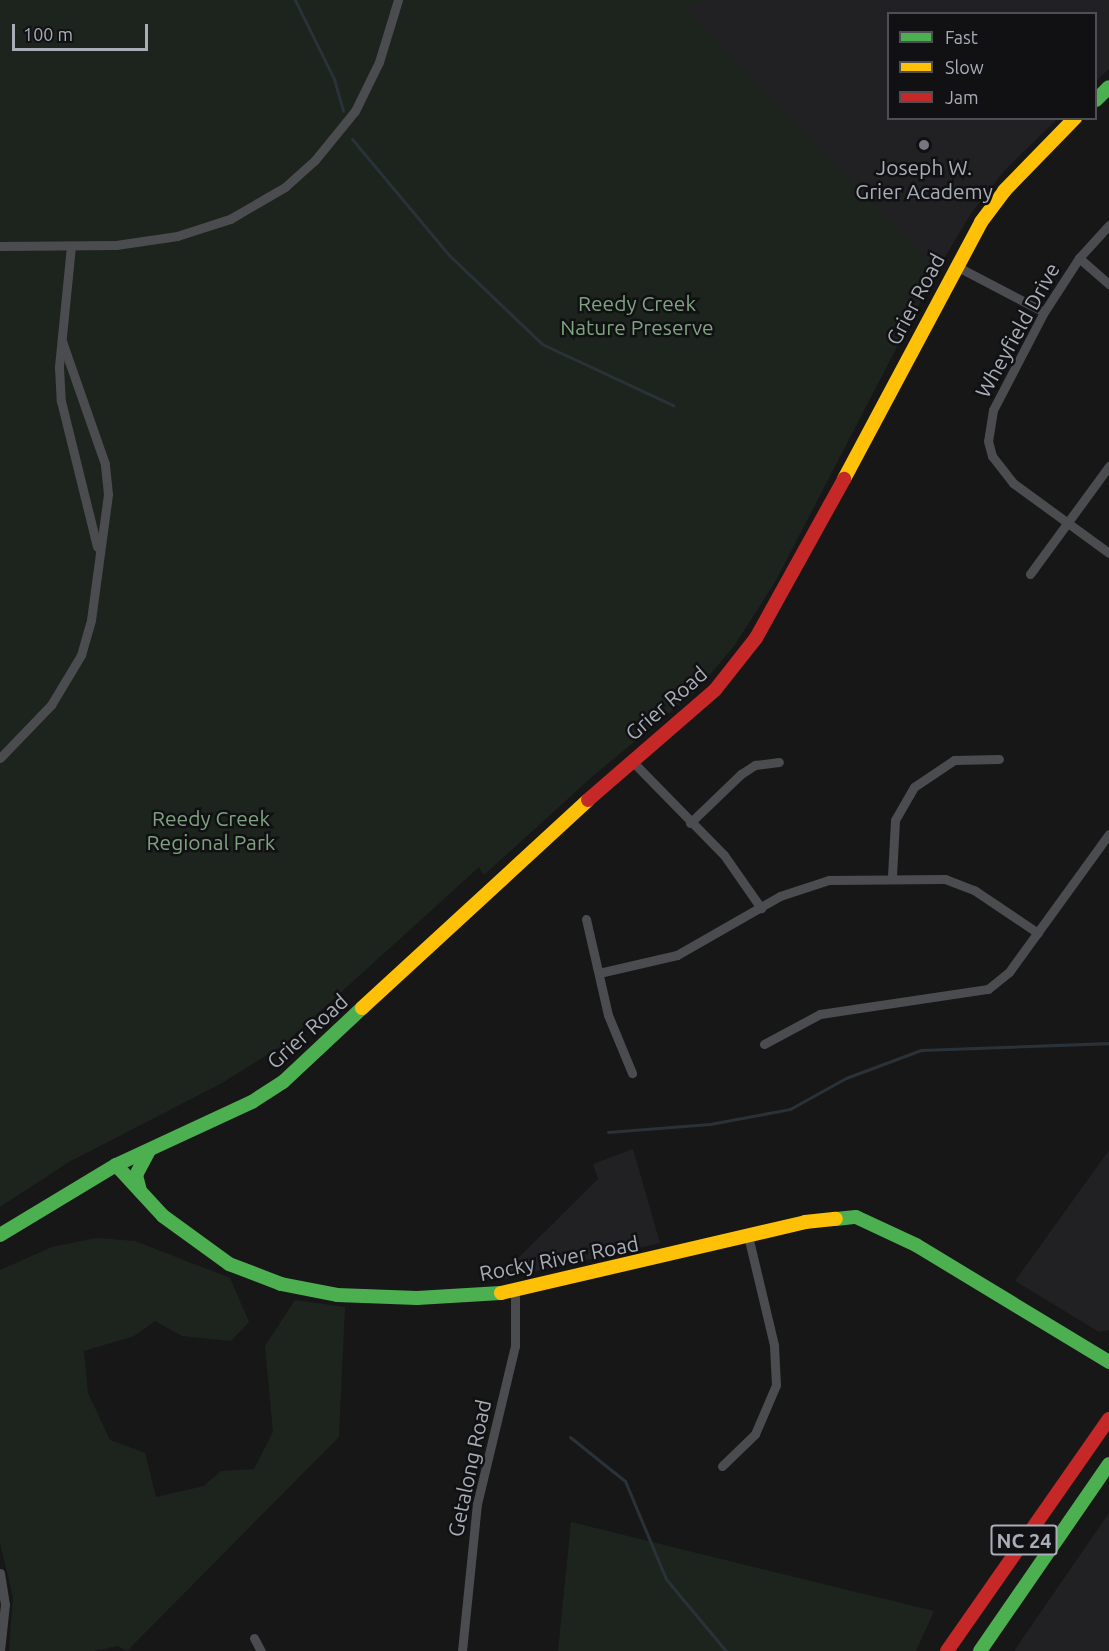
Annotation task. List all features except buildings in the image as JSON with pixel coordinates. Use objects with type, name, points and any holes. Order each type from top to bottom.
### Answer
[{"type":"street","points":[[0,246],[116,246],[177,236],[230,219],[285,187],[315,160],[355,111],[379,62],[398,0]]},
{"type":"street","points":[[1097,98],[1109,87]]},
{"type":"street","name":"Grier Road","points":[[116,1165],[283,1082],[631,760],[705,701],[756,638],[956,266],[1004,191],[1073,120]]},
{"type":"street","name":"Wheyfield Drive","points":[[1109,225],[1079,258],[1044,312],[993,410],[988,441],[992,456],[1006,477],[1109,553]]},
{"type":"street","points":[[71,246],[62,341],[61,401],[96,534],[98,573]]},
{"type":"street","points":[[1079,258],[1109,284]]},
{"type":"street","points":[[956,266],[1044,312]]},
{"type":"street","points":[[0,759],[41,720],[81,655],[98,573],[108,494],[105,464],[62,341]]},
{"type":"street","points":[[1030,574],[1109,466]]},
{"type":"street","points":[[892,876],[895,820],[914,787],[954,760],[999,759]]},
{"type":"street","points":[[631,760],[690,823],[724,855],[761,908]]},
{"type":"street","points":[[690,823],[741,774],[755,765],[779,762]]},
{"type":"street","points":[[764,1044],[820,1014],[961,996],[988,989],[1009,972],[1109,834]]},
{"type":"street","points":[[599,973],[677,955],[806,885],[892,876],[960,884],[1038,933]]},
{"type":"street","points":[[586,919],[621,1054],[632,1073]]},
{"type":"street","points":[[142,1196],[136,1175],[150,1150]]},
{"type":"street","points":[[0,1235],[116,1165]]},
{"type":"street","name":"Rocky River Road","points":[[116,1165],[142,1196],[203,1248],[281,1284],[383,1297],[515,1292],[831,1217],[868,1220],[1109,1362]]},
{"type":"street","points":[[722,1466],[755,1434],[776,1384],[774,1345],[748,1236]]},
{"type":"street","name":"Getalong Road","points":[[462,1651],[477,1504],[514,1346],[515,1292]]},
{"type":"street","name":"NC 24","points":[[947,1651],[1109,1419]]},
{"type":"street","name":"NC 24","points":[[980,1651],[1109,1464]]},
{"type":"street","points":[[0,1573],[5,1604],[0,1651]]},
{"type":"street","points":[[254,1638],[261,1651]]},
{"type":"shaded area","name":"Joseph W. Grier Academy","points":[[701,0],[1109,0],[1109,69],[1097,80],[1097,12],[887,12],[887,120],[1056,120],[1004,171],[972,212],[937,270],[684,8]]},
{"type":"shaded area","points":[[633,1149],[660,1243],[495,1281],[598,1179],[593,1164]]},
{"type":"shaded area","points":[[1109,1150],[1109,1330],[1099,1332],[1015,1281]]},
{"type":"shaded area","points":[[1109,1513],[1109,1651],[1014,1651],[1027,1632]]},
{"type":"green space","points":[[0,0],[701,0],[685,8],[937,270],[775,582],[734,646],[696,691],[594,775],[484,875],[479,867],[283,1045],[222,1083],[69,1162],[0,1207]]},
{"type":"green space","points":[[97,1238],[135,1241],[230,1278],[249,1322],[231,1341],[182,1336],[155,1321],[134,1336],[84,1351],[88,1393],[110,1440],[145,1453],[156,1497],[204,1486],[221,1471],[254,1469],[273,1432],[265,1346],[295,1300],[345,1307],[339,1437],[127,1651],[118,1646],[94,1651],[9,1651],[13,1597],[0,1543],[0,1270],[52,1247]]},
{"type":"green space","points":[[571,1522],[934,1611],[916,1651],[558,1651]]},
{"type":"waterway","points":[[295,0],[334,79],[343,111]]},
{"type":"waterway","points":[[352,139],[450,256],[542,344],[673,405]]},
{"type":"waterway","points":[[608,1132],[710,1124],[790,1109],[846,1078],[921,1050],[1109,1043]]},
{"type":"waterway","points":[[570,1437],[625,1481],[666,1579],[726,1651]]},
{"type":"traffic: fast","points":[[1097,99],[1109,87]]},
{"type":"traffic: fast","points":[[0,1235],[116,1165],[252,1102],[283,1082],[362,1008]]},
{"type":"traffic: fast","points":[[140,1191],[136,1175],[149,1151]]},
{"type":"traffic: fast","points":[[116,1165],[163,1216],[229,1264],[281,1284],[337,1295],[417,1298],[501,1293]]},
{"type":"traffic: fast","points":[[836,1219],[856,1217],[916,1245],[1109,1362]]},
{"type":"traffic: fast","points":[[980,1651],[1109,1464]]},
{"type":"traffic: slow","points":[[844,479],[981,222],[1004,191],[1073,120]]},
{"type":"traffic: slow","points":[[362,1008],[588,800]]},
{"type":"traffic: slow","points":[[501,1293],[805,1222],[836,1219]]},
{"type":"traffic: jam","points":[[588,800],[715,690],[756,638],[844,479]]},
{"type":"traffic: jam","points":[[947,1651],[1109,1419]]},
{"type":"place","name":"Joseph W. Grier Academy","points":[[924,145]]},
{"type":"park label","name":"Reedy Creek Nature Preserve","points":[[637,315]]},
{"type":"park label","name":"Reedy Creek Regional Park","points":[[211,830]]}]
